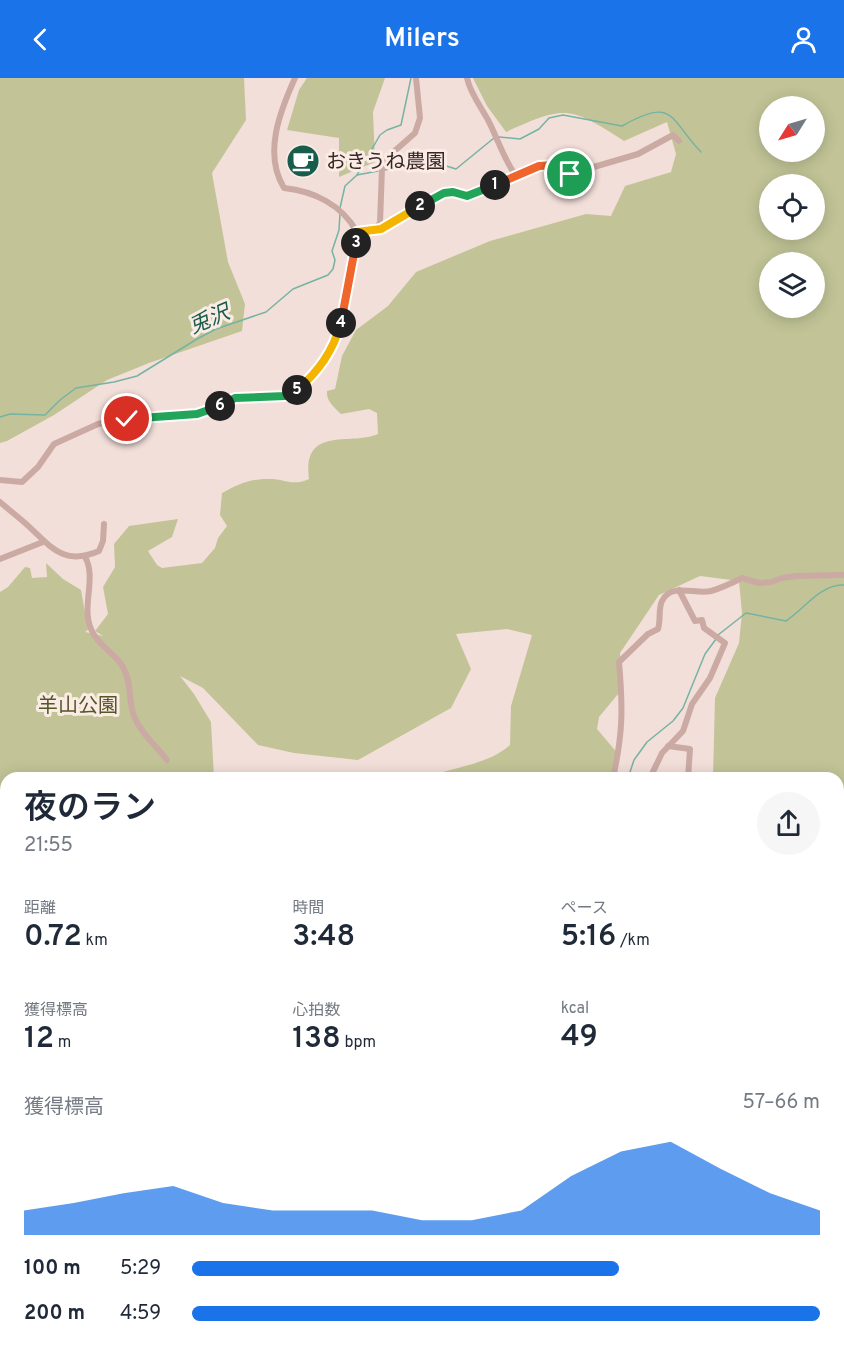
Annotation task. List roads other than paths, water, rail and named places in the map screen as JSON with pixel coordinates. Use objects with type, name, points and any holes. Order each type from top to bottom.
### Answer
[{"type":"street","points":[[0,480],[22,482],[38,467],[54,444],[98,424],[116,420],[197,414],[235,398],[285,396],[295,392],[316,374],[337,338],[345,308],[357,232],[340,210],[307,192],[284,188],[277,176],[273,149],[282,105],[295,78]]},
{"type":"street","points":[[371,231],[380,223],[382,168],[390,155],[415,133],[420,118],[416,78]]},
{"type":"street","points":[[467,78],[471,91],[493,130],[504,158],[516,176]]},
{"type":"street","points":[[357,232],[381,229],[444,193],[453,192],[467,196],[539,166],[555,165],[561,171],[570,174],[639,154],[673,135],[679,141]]},
{"type":"street","points":[[0,501],[43,542],[59,552],[85,557],[99,551],[103,541],[104,524]]},
{"type":"street","points":[[0,559],[43,542]]},
{"type":"street","points":[[85,557],[89,564],[87,603],[90,628],[100,643],[116,656],[124,668],[130,686],[135,718],[167,760]]},
{"type":"street","points":[[614,772],[622,739],[623,705],[619,662],[648,634],[658,629],[663,599],[668,593],[679,590],[699,593],[711,591],[742,578],[759,583],[796,576],[843,575]]},
{"type":"street","points":[[653,772],[662,753],[684,731],[692,704],[710,678],[724,643],[704,628],[702,620],[695,621],[679,590]]},
{"type":"street","points":[[668,746],[690,748],[688,772]]},
{"type":"waterway","points":[[340,208],[345,186],[357,175],[380,135],[401,125],[411,78]]},
{"type":"waterway","points":[[499,137],[520,139],[539,129],[549,118],[563,115],[622,126],[639,117],[662,112],[676,121],[701,152]]},
{"type":"waterway","points":[[383,170],[412,167],[427,160],[456,169],[494,138]]},
{"type":"waterway","points":[[357,175],[378,171]]},
{"type":"waterway","name":"兎沢","points":[[0,417],[10,414],[45,415],[76,388],[137,376],[197,339],[216,329],[266,312],[293,289],[328,275],[333,269],[335,260],[332,251],[339,230],[340,213]]},
{"type":"waterway","points":[[718,635],[746,613],[786,621],[828,588],[844,585]]},
{"type":"waterway","points":[[630,772],[634,760],[647,742],[673,721],[683,708],[705,654],[716,639]]},
{"type":"place","name":"おきうね農園","points":[[303,161]]},
{"type":"park label","name":"羊山公園","points":[[78,705]]}]
